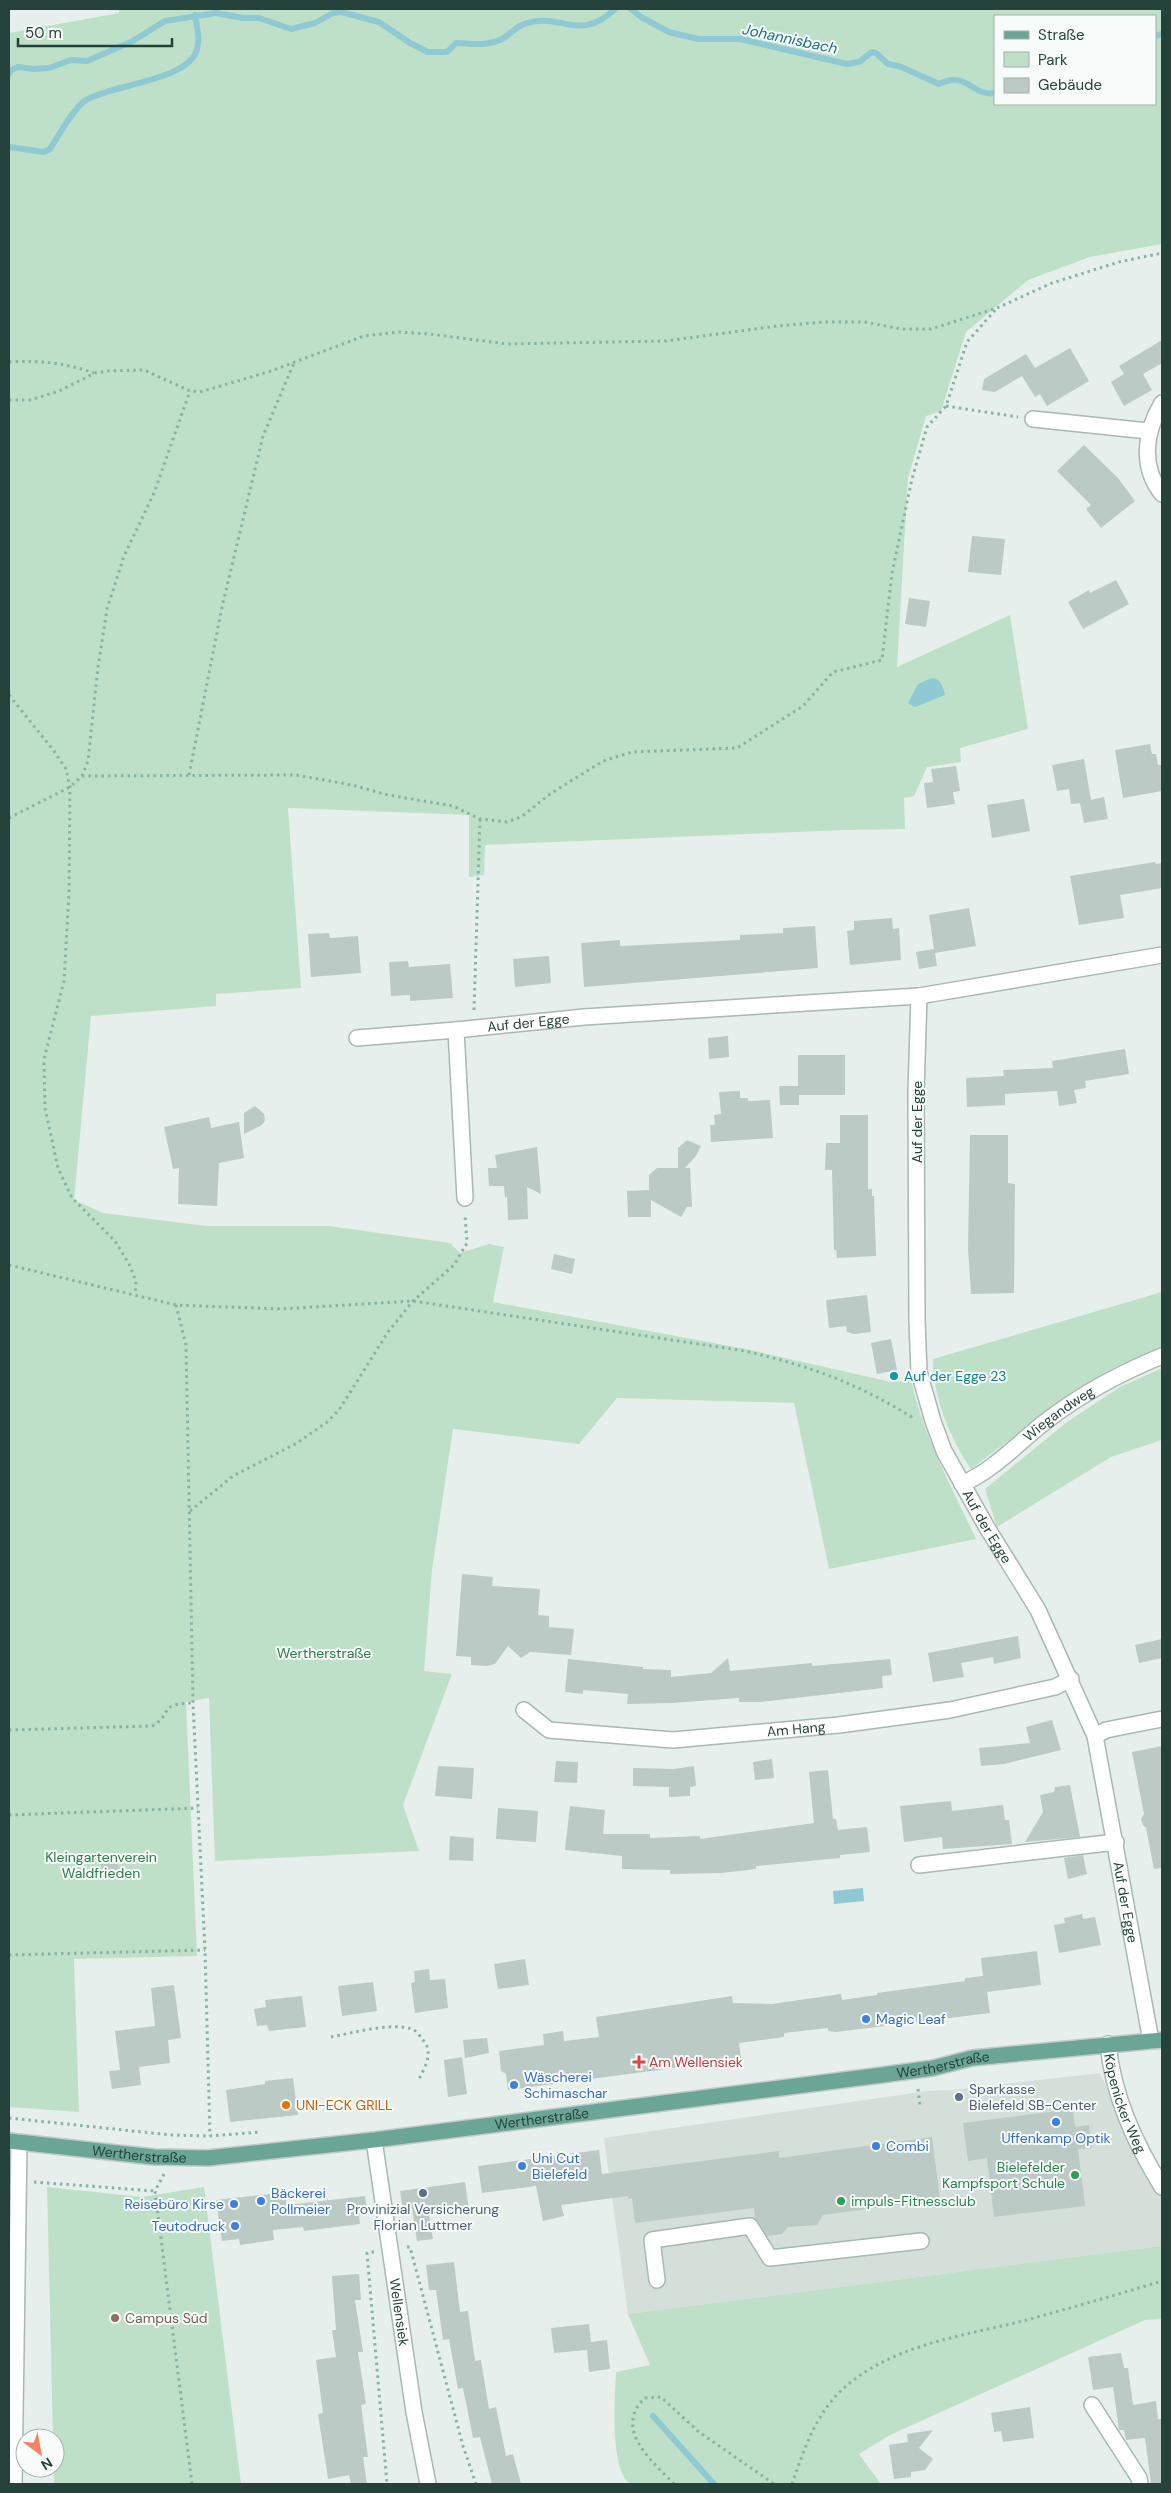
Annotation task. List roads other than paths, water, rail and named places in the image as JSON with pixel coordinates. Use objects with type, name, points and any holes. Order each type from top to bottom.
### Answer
[{"type":"main road","name":"Wertherstraße","points":[[14,2142],[180,2159],[217,2158],[374,2140],[916,2070],[972,2058],[1157,2041]]},
{"type":"street","points":[[1162,403],[1148,431],[1149,462],[1162,494]]},
{"type":"street","points":[[1033,420],[1148,431]]},
{"type":"street","name":"Auf der Egge","points":[[357,1038],[584,1017],[919,996],[1162,956]]},
{"type":"street","name":"Auf der Egge","points":[[919,996],[916,1092],[917,1321],[920,1372],[933,1421],[944,1451],[1038,1610],[1071,1679],[1095,1736],[1157,2041]]},
{"type":"street","points":[[456,1030],[464,1198]]},
{"type":"street","name":"Wiegandweg","points":[[962,1484],[978,1477],[1046,1421],[1094,1388],[1162,1356]]},
{"type":"street","name":"Am Hang","points":[[524,1710],[549,1730],[673,1740],[839,1725],[950,1710],[1055,1687],[1071,1679]]},
{"type":"street","points":[[1095,1736],[1106,1730],[1162,1718]]},
{"type":"street","points":[[919,1865],[1116,1842]]},
{"type":"street","name":"Köpenicker Weg","points":[[1108,2044],[1110,2068],[1125,2114],[1137,2142],[1162,2187]]},
{"type":"street","name":"Wellensiek","points":[[374,2140],[414,2412],[428,2484]]},
{"type":"street","points":[[14,2142],[17,2180],[12,2288],[14,2484]]},
{"type":"street","points":[[657,2280],[652,2240],[750,2226],[770,2258],[921,2241]]},
{"type":"street","points":[[1092,2405],[1139,2478],[1140,2484]]},
{"type":"water","points":[[932,678],[938,680],[945,695],[915,707],[908,703],[918,684]]},
{"type":"water","points":[[863,1888],[864,1901],[834,1904],[833,1891]]},
{"type":"waterway","name":"Johannisbach","points":[[9,74],[11,70],[18,67],[33,69],[49,68],[71,60],[87,61],[131,42],[165,21],[216,13],[243,18],[259,18],[291,29],[315,23],[333,13],[341,12],[379,22],[410,43],[428,52],[447,52],[456,43],[480,44],[497,41],[521,25],[537,21],[580,26],[591,24],[602,19],[615,9]]},
{"type":"waterway","name":"Johannisbach","points":[[631,9],[641,17],[669,32],[698,39],[740,39],[847,64],[859,62],[872,52],[876,53],[888,64],[899,66],[939,84],[957,80],[981,91],[994,93]]},
{"type":"waterway","points":[[9,147],[44,152],[50,149],[72,115],[86,100],[165,75],[180,68],[191,60],[197,49],[198,37],[195,15]]},
{"type":"waterway","name":"Johannisbach","points":[[1156,36],[1162,34]]},
{"type":"waterway","points":[[653,2416],[714,2484]]},
{"type":"place","name":"Auf der Egge 23","points":[[894,1376]]},
{"type":"place","name":"Magic Leaf","points":[[866,2019]]},
{"type":"place","name":"Am Wellensiek","points":[[639,2062]]},
{"type":"place","name":"Wäscherei Schimaschar","points":[[514,2085]]},
{"type":"place","name":"Sparkasse Bielefeld SB-Center","points":[[959,2097]]},
{"type":"place","name":"UNI-ECK GRILL","points":[[286,2105]]},
{"type":"place","name":"Uffenkamp Optik","points":[[1056,2122]]},
{"type":"place","name":"Combi","points":[[876,2146]]},
{"type":"place","name":"Uni Cut Bielefeld","points":[[522,2166]]},
{"type":"place","name":"Bielefelder Kampfsport Schule","points":[[1075,2175]]},
{"type":"place","name":"Provinizial Versicherung Florian Luttmer","points":[[423,2193]]},
{"type":"place","name":"Bäckerei Pollmeier","points":[[261,2201]]},
{"type":"place","name":"impuls-Fitnessclub","points":[[841,2201]]},
{"type":"place","name":"Reisebüro Kirse","points":[[234,2204]]},
{"type":"place","name":"Teutodruck","points":[[235,2226]]},
{"type":"place","name":"Campus Süd","points":[[115,2318]]},
{"type":"park label","name":"Kleingartenverein Waldfrieden","points":[[101,1865]]}]
